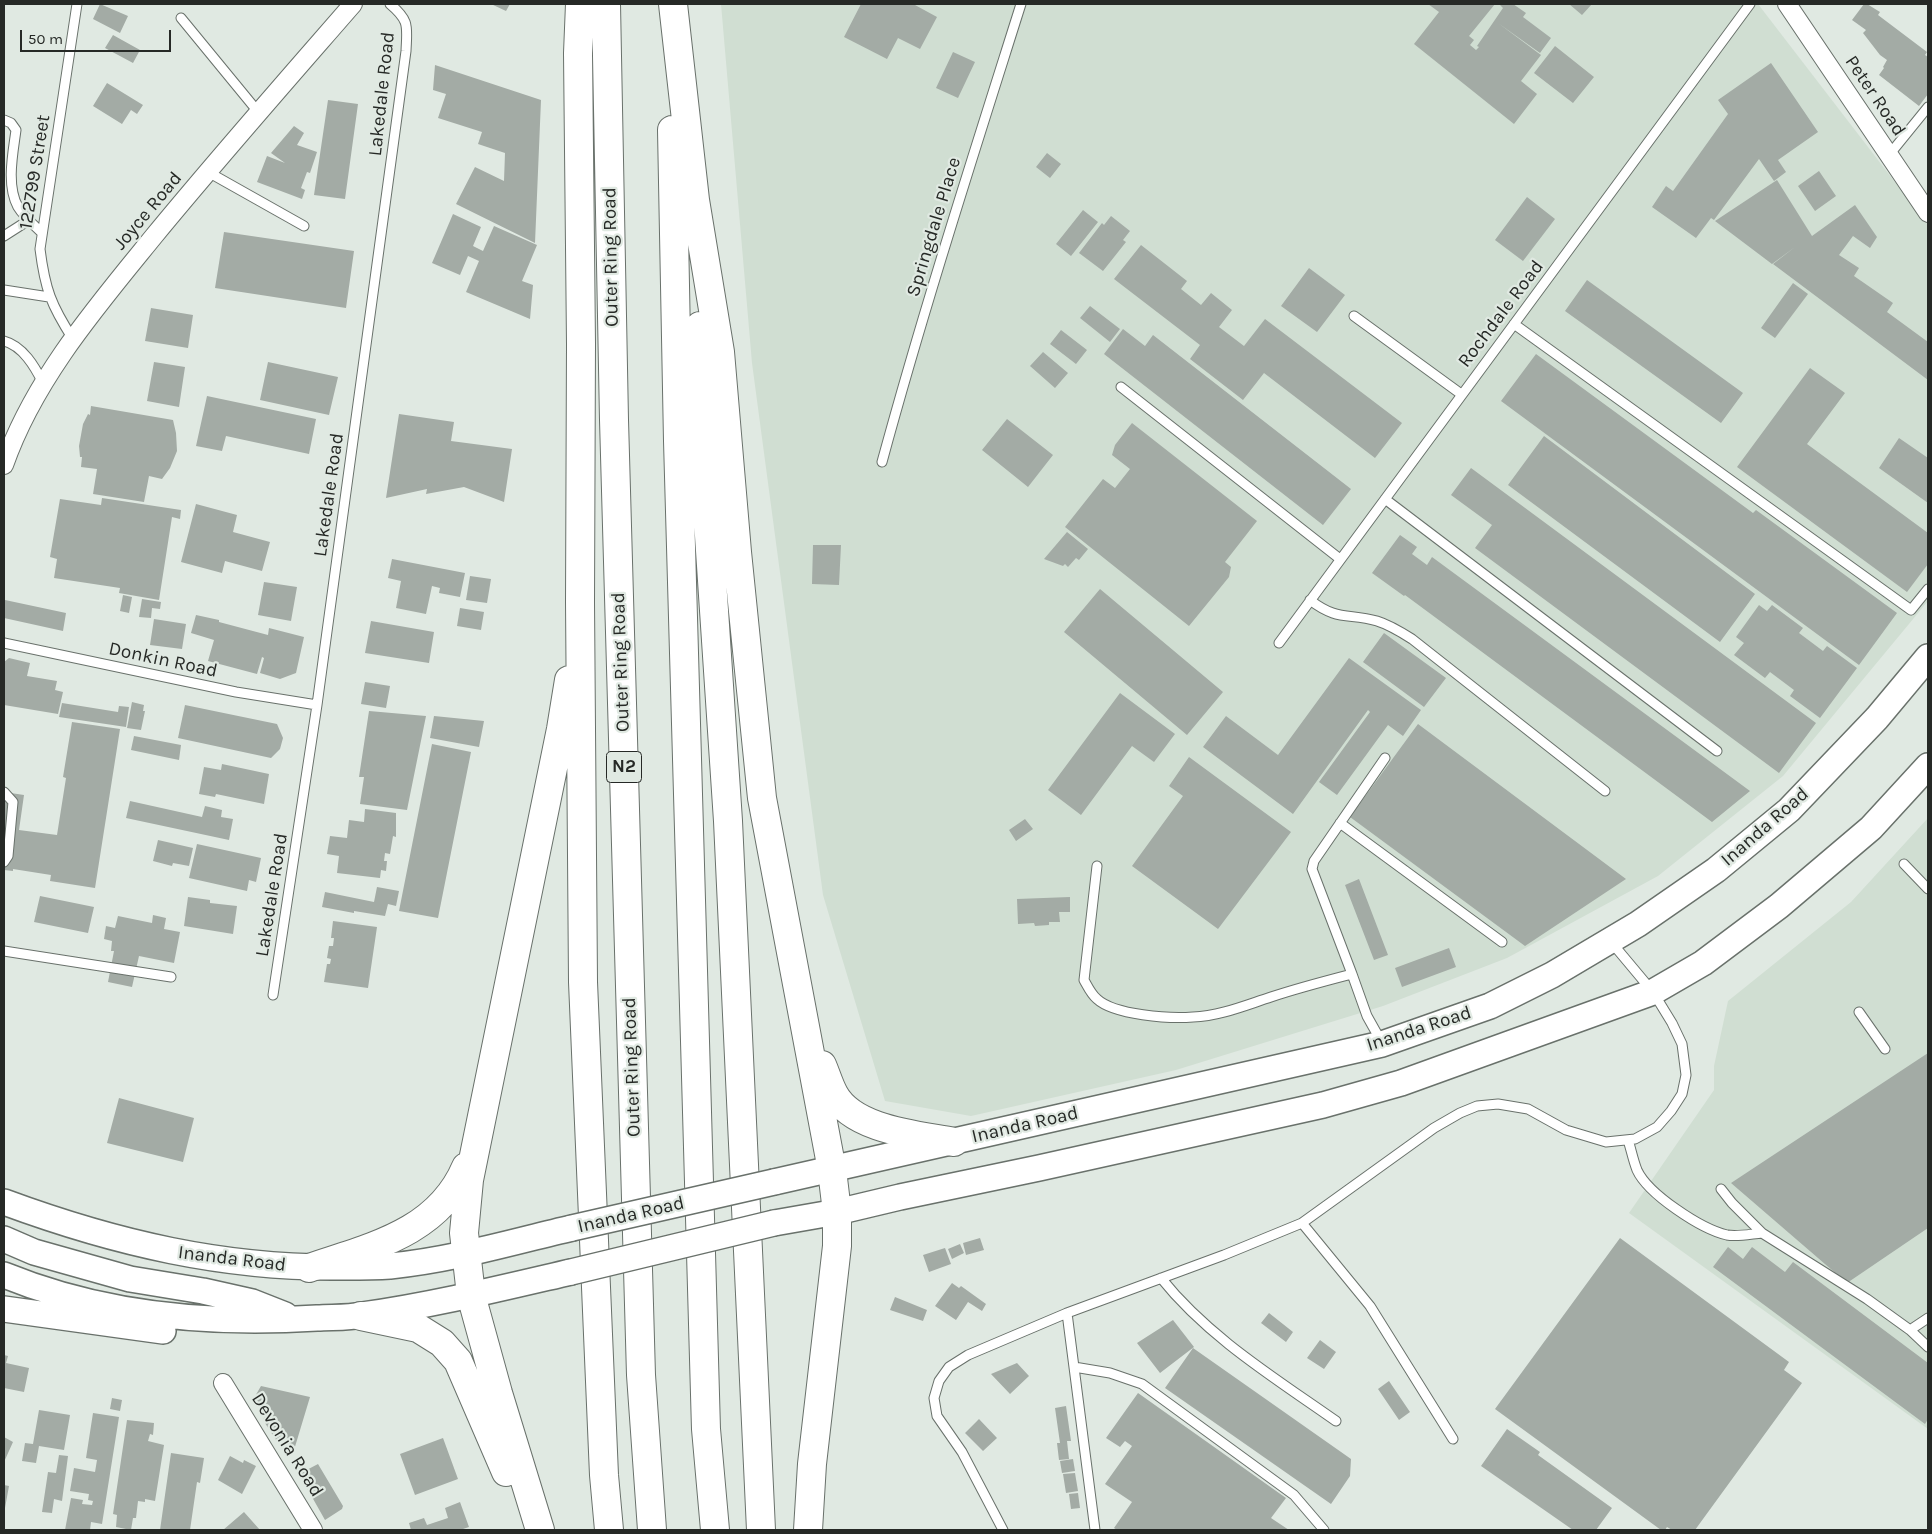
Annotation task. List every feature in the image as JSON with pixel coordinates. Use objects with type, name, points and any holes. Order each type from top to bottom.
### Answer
[{"type":"highway","points":[[580,4],[578,53],[583,982],[604,1474],[609,1530]]},
{"type":"highway","name":"Outer Ring Road","points":[[606,4],[614,410],[640,1365],[652,1530]]},
{"type":"highway","points":[[671,4],[695,200],[720,352],[744,629],[762,798],[832,1170],[837,1212],[837,1246],[812,1464],[808,1530]]},
{"type":"highway","points":[[671,4],[679,471],[706,1429],[714,1530]]},
{"type":"highway","points":[[695,200],[706,490],[728,821],[761,1530]]},
{"type":"highway","points":[[540,1530],[470,1295],[464,1233],[469,1180],[561,729],[580,602]]},
{"type":"highway","points":[[802,1012],[834,1095],[855,1115],[874,1124],[954,1142]]},
{"type":"highway","points":[[309,1268],[399,1235],[424,1221],[447,1201],[460,1181],[476,1142]]},
{"type":"highway","points":[[361,1316],[418,1328],[442,1343],[458,1361],[532,1530]]},
{"type":"main road","name":"Inanda Road","points":[[4,1202],[56,1221],[125,1241],[177,1253],[232,1262],[309,1268],[390,1266],[465,1253],[1382,1044],[1490,1006],[1552,975],[1638,924],[1716,870],[1789,810],[1877,718],[1928,657]]},
{"type":"main road","points":[[4,1275],[55,1293],[153,1314],[227,1320],[296,1320],[361,1316],[470,1295],[774,1223],[837,1212],[900,1196],[1040,1168],[1323,1105],[1379,1090],[1490,1052],[1653,992],[1703,963],[1779,906],[1871,828],[1928,766]]},
{"type":"main road","points":[[4,1239],[34,1252],[130,1279],[203,1291],[252,1302],[296,1320]]},
{"type":"main road","points":[[4,1309],[85,1322],[173,1332],[272,1330],[296,1320]]},
{"type":"street","name":"Joyce Road","points":[[4,465],[21,424],[44,383],[73,339],[123,274],[208,172],[353,4]]},
{"type":"street","name":"Peter Road","points":[[1787,4],[1928,213]]},
{"type":"street","name":"Devonia Road","points":[[223,1383],[313,1530]]},
{"type":"lane","name":"122799 Street","points":[[73,339],[49,297],[40,249],[77,4]]},
{"type":"lane","name":"Lakedale Road","points":[[273,995],[316,705],[406,51],[407,29],[405,19],[390,4]]},
{"type":"lane","name":"Springdale Place","points":[[882,462],[943,253],[1021,4]]},
{"type":"lane","name":"Rochdale Road","points":[[1279,642],[1750,4]]},
{"type":"lane","points":[[181,18],[259,113]]},
{"type":"lane","points":[[1889,155],[1928,107]]},
{"type":"lane","points":[[4,120],[11,123],[16,130],[12,169],[13,194],[17,206],[42,233]]},
{"type":"lane","points":[[208,172],[304,226]]},
{"type":"lane","points":[[4,236],[29,220]]},
{"type":"lane","points":[[4,290],[49,297]]},
{"type":"lane","points":[[1354,316],[1461,394]]},
{"type":"lane","points":[[1514,324],[1911,610],[1928,589]]},
{"type":"lane","points":[[4,341],[11,343],[21,351],[44,383]]},
{"type":"lane","points":[[1122,387],[1340,559]]},
{"type":"lane","points":[[1385,498],[1717,751]]},
{"type":"lane","points":[[1310,600],[1323,610],[1338,616],[1375,621],[1393,627],[1412,639],[1605,791]]},
{"type":"lane","name":"Donkin Road","points":[[4,643],[236,692],[316,705]]},
{"type":"lane","points":[[1382,1044],[1367,1016],[1312,869],[1314,861],[1385,758]]},
{"type":"lane","points":[[4,792],[13,802],[8,856],[4,862]]},
{"type":"lane","points":[[1340,823],[1502,942]]},
{"type":"lane","points":[[1904,864],[1928,889]]},
{"type":"lane","points":[[1097,866],[1084,980],[1090,992],[1105,1005],[1122,1011],[1161,1016],[1194,1017],[1222,1013],[1322,981],[1352,974]]},
{"type":"lane","points":[[1004,1530],[962,1452],[937,1416],[934,1398],[939,1381],[949,1367],[955,1363],[968,1355],[1067,1313],[1302,1223],[1434,1128],[1460,1113],[1477,1106],[1498,1104],[1528,1109],[1566,1130],[1606,1142],[1635,1139],[1657,1127],[1682,1094],[1686,1075],[1682,1044],[1653,992],[1610,941]]},
{"type":"lane","points":[[4,951],[172,977]]},
{"type":"lane","points":[[1859,1012],[1885,1049]]},
{"type":"lane","points":[[1628,1140],[1637,1171],[1655,1192],[1684,1215],[1728,1235],[1762,1233]]},
{"type":"lane","points":[[1720,1189],[1762,1233],[1867,1299],[1910,1330],[1928,1347]]},
{"type":"lane","points":[[1302,1223],[1370,1306],[1453,1438]]},
{"type":"lane","points":[[1161,1278],[1194,1316],[1227,1343],[1336,1421]]},
{"type":"lane","points":[[1067,1313],[1095,1530]]},
{"type":"lane","points":[[1910,1330],[1928,1318]]},
{"type":"lane","points":[[1074,1367],[1110,1373],[1142,1384],[1294,1495],[1324,1530]]},
{"type":"shaded area","points":[[721,4],[1758,4],[1928,225],[1928,601],[1783,776],[1658,876],[1507,958],[1383,1006],[1176,1070],[971,1116],[885,1101],[823,895],[752,363]]},
{"type":"shaded area","points":[[1928,818],[1928,1429],[1629,1213],[1714,1090],[1714,1066],[1728,1001],[1851,902]]},
{"type":"building","points":[[100,4],[128,16],[120,33],[93,19]]},
{"type":"building","points":[[491,4],[510,4],[506,11]]},
{"type":"building","points":[[861,4],[916,4],[937,17],[920,49],[898,38],[887,59],[844,37]]},
{"type":"building","points":[[1428,4],[1495,4],[1469,36],[1474,40],[1470,45],[1476,50],[1503,8],[1501,4],[1513,4],[1526,13],[1523,17],[1551,38],[1540,53],[1498,23],[1541,55],[1521,81],[1537,94],[1514,124],[1414,44],[1439,12]]},
{"type":"building","points":[[1569,4],[1592,4],[1582,15]]},
{"type":"building","points":[[1864,4],[1880,12],[1878,15],[1927,52],[1925,55],[1928,57],[1928,94],[1919,106],[1879,75],[1887,60],[1880,55],[1863,33],[1866,30],[1852,20]]},
{"type":"building","points":[[113,35],[140,50],[133,63],[105,48]]},
{"type":"building","points":[[1555,46],[1594,77],[1573,103],[1534,73]]},
{"type":"building","points":[[953,52],[975,62],[958,98],[936,88]]},
{"type":"building","points":[[1771,63],[1818,132],[1778,160],[1786,172],[1774,181],[1759,159],[1714,220],[1711,218],[1696,238],[1652,207],[1666,186],[1673,191],[1728,114],[1718,100]]},
{"type":"building","points":[[435,65],[541,100],[535,243],[456,204],[475,167],[504,181],[505,153],[478,144],[482,132],[438,118],[446,94],[433,90]]},
{"type":"building","points":[[107,83],[143,105],[137,114],[131,110],[122,124],[93,106]]},
{"type":"building","points":[[328,100],[358,104],[345,199],[314,195]]},
{"type":"building","points":[[294,126],[304,133],[297,145],[317,152],[310,173],[307,172],[301,188],[305,190],[302,199],[257,182],[267,156],[285,163],[271,153]]},
{"type":"building","points":[[1047,153],[1061,164],[1050,178],[1036,167]]},
{"type":"building","points":[[1819,171],[1836,196],[1815,211],[1798,186]]},
{"type":"building","points":[[1777,180],[1812,236],[1855,205],[1877,237],[1870,248],[1853,236],[1839,255],[1859,268],[1854,276],[1893,303],[1887,312],[1928,342],[1928,380],[1773,264],[1795,247],[1772,264],[1715,221]]},
{"type":"building","points":[[1527,197],[1555,219],[1523,261],[1495,240]]},
{"type":"building","points":[[1083,210],[1098,222],[1071,256],[1056,244]]},
{"type":"building","points":[[453,214],[481,227],[473,246],[483,251],[494,226],[537,245],[522,281],[533,285],[530,319],[466,292],[479,261],[468,256],[460,275],[432,263]]},
{"type":"building","points":[[1111,216],[1130,231],[1123,240],[1126,242],[1103,271],[1079,253],[1102,223],[1104,225]]},
{"type":"building","points":[[224,232],[354,251],[346,308],[215,288]]},
{"type":"building","points":[[1141,245],[1187,281],[1181,289],[1201,305],[1211,293],[1232,310],[1219,327],[1244,346],[1265,319],[1402,423],[1375,458],[1264,373],[1243,400],[1190,359],[1200,345],[1114,279]]},
{"type":"building","points":[[1309,268],[1345,295],[1317,332],[1281,306]]},
{"type":"building","points":[[1587,280],[1743,393],[1721,423],[1565,311]]},
{"type":"building","points":[[1793,283],[1808,294],[1775,338],[1761,328]]},
{"type":"building","points":[[1090,306],[1120,329],[1110,342],[1080,318]]},
{"type":"building","points":[[151,308],[193,315],[188,348],[145,341]]},
{"type":"building","points":[[1123,329],[1145,346],[1153,335],[1351,489],[1323,525],[1104,354]]},
{"type":"building","points":[[1061,330],[1087,350],[1076,364],[1050,344]]},
{"type":"building","points":[[1043,352],[1068,373],[1055,388],[1030,366]]},
{"type":"building","points":[[1536,354],[1753,513],[1756,510],[1897,613],[1859,665],[1501,401]]},
{"type":"building","points":[[154,362],[185,367],[179,407],[147,401]]},
{"type":"building","points":[[268,362],[338,377],[329,415],[260,400]]},
{"type":"building","points":[[1810,368],[1845,393],[1807,444],[1928,533],[1928,564],[1907,592],[1737,467]]},
{"type":"building","points":[[207,396],[316,419],[309,454],[226,436],[222,451],[196,446]]},
{"type":"building","points":[[91,406],[173,420],[177,451],[170,468],[162,479],[149,476],[144,502],[93,494],[97,469],[81,467],[82,457],[80,457],[79,446],[83,424],[88,414],[90,415]]},
{"type":"building","points":[[399,414],[454,422],[451,441],[512,449],[504,502],[464,487],[426,494],[427,489],[386,498]]},
{"type":"building","points":[[1007,419],[1053,455],[1028,487],[982,450]]},
{"type":"building","points":[[1132,423],[1257,521],[1225,562],[1231,567],[1229,577],[1189,626],[1065,527],[1103,479],[1115,488],[1130,469],[1112,455],[1115,445]]},
{"type":"building","points":[[1544,436],[1755,594],[1720,642],[1508,485]]},
{"type":"building","points":[[1899,438],[1928,458],[1928,503],[1879,468]]},
{"type":"building","points":[[1471,468],[1816,723],[1779,773],[1475,548],[1492,525],[1451,495]]},
{"type":"building","points":[[102,498],[181,510],[180,519],[172,517],[159,600],[119,593],[120,588],[54,578],[57,559],[50,557],[60,499],[101,505]]},
{"type":"building","points":[[196,504],[237,515],[233,532],[270,542],[262,571],[225,561],[222,573],[181,562]]},
{"type":"building","points":[[1067,532],[1088,549],[1079,560],[1076,558],[1068,567],[1065,564],[1063,566],[1044,559]]},
{"type":"building","points":[[1400,535],[1417,547],[1412,554],[1427,565],[1432,557],[1750,791],[1712,822],[1405,595],[1372,573]]},
{"type":"building","points":[[813,545],[841,545],[839,585],[812,584]]},
{"type":"building","points":[[392,559],[465,573],[460,597],[439,593],[440,588],[432,586],[426,614],[396,608],[401,581],[388,578]]},
{"type":"building","points":[[470,576],[491,579],[487,603],[466,600]]},
{"type":"building","points":[[264,582],[297,587],[291,621],[258,615]]},
{"type":"building","points":[[1100,589],[1223,692],[1187,735],[1064,632]]},
{"type":"building","points":[[123,595],[132,597],[129,613],[120,611]]},
{"type":"building","points":[[142,599],[161,602],[160,609],[152,608],[151,618],[139,617]]},
{"type":"building","points":[[5,600],[66,613],[63,631],[4,618]]},
{"type":"building","points":[[1759,605],[1767,611],[1772,605],[1803,628],[1799,633],[1823,651],[1827,646],[1857,668],[1820,718],[1790,696],[1794,690],[1770,672],[1765,678],[1734,655],[1744,643],[1736,637]]},
{"type":"building","points":[[460,608],[484,612],[481,630],[457,626]]},
{"type":"building","points":[[196,615],[268,635],[269,628],[304,637],[296,673],[280,679],[260,673],[264,658],[262,657],[257,674],[208,661],[214,640],[191,633]]},
{"type":"building","points":[[154,619],[186,624],[182,649],[150,645]]},
{"type":"building","points":[[371,621],[434,632],[429,663],[365,653]]},
{"type":"building","points":[[1384,633],[1446,678],[1424,707],[1363,662]]},
{"type":"building","points":[[9,658],[30,663],[27,676],[57,681],[55,690],[63,692],[58,714],[4,705],[4,662]]},
{"type":"building","points":[[1349,658],[1421,710],[1403,736],[1388,725],[1337,795],[1319,782],[1370,712],[1368,710],[1293,814],[1203,747],[1226,716],[1278,755]]},
{"type":"building","points":[[365,682],[390,686],[386,708],[361,704]]},
{"type":"building","points":[[1120,693],[1175,734],[1154,762],[1132,746],[1081,815],[1048,790]]},
{"type":"building","points":[[132,702],[144,705],[143,711],[145,711],[141,730],[127,728]]},
{"type":"building","points":[[62,703],[118,712],[119,706],[129,707],[126,727],[59,717]]},
{"type":"building","points":[[185,705],[277,724],[283,738],[280,749],[271,758],[178,738]]},
{"type":"building","points":[[369,711],[426,716],[407,810],[360,804],[364,777],[359,777]]},
{"type":"building","points":[[434,716],[484,721],[479,747],[430,738]]},
{"type":"building","points":[[72,722],[120,729],[95,888],[50,881],[51,875],[13,869],[13,871],[4,870],[4,792],[24,795],[19,830],[57,835],[66,778],[63,777]]},
{"type":"building","points":[[1418,724],[1626,879],[1525,946],[1350,817]]},
{"type":"building","points":[[134,736],[181,745],[179,760],[131,750]]},
{"type":"building","points":[[432,744],[471,752],[438,918],[399,911]]},
{"type":"building","points":[[1189,757],[1291,832],[1218,929],[1132,866],[1183,796],[1169,786]]},
{"type":"building","points":[[222,764],[269,774],[264,804],[216,794],[215,797],[199,794],[204,767],[221,770]]},
{"type":"building","points":[[130,801],[202,817],[205,806],[222,810],[221,817],[233,819],[229,840],[126,818]]},
{"type":"building","points":[[365,809],[396,813],[396,837],[393,836],[390,854],[385,853],[384,861],[387,861],[386,871],[381,870],[380,878],[337,873],[339,856],[327,854],[330,836],[347,838],[349,820],[364,822]]},
{"type":"building","points":[[1025,819],[1033,829],[1016,841],[1009,830]]},
{"type":"building","points":[[158,840],[193,848],[189,866],[173,863],[172,866],[153,861]]},
{"type":"building","points":[[197,844],[261,858],[256,882],[249,880],[247,891],[189,878]]},
{"type":"building","points":[[1359,879],[1388,955],[1374,960],[1345,885]]},
{"type":"building","points":[[377,887],[399,891],[396,906],[388,904],[385,916],[322,907],[325,892],[374,902]]},
{"type":"building","points":[[40,896],[94,907],[88,933],[34,922]]},
{"type":"building","points":[[188,897],[210,900],[210,903],[237,906],[233,934],[184,926]]},
{"type":"building","points":[[1070,897],[1070,912],[1059,912],[1060,922],[1049,922],[1049,925],[1035,926],[1034,923],[1018,924],[1017,899]]},
{"type":"building","points":[[153,915],[166,918],[164,929],[180,932],[174,963],[139,956],[132,987],[108,982],[114,951],[111,951],[112,941],[104,939],[106,926],[115,928],[118,916],[152,923]]},
{"type":"building","points":[[333,921],[377,927],[368,988],[324,982],[327,964],[330,964],[331,959],[327,958],[329,946],[333,946],[334,938],[331,938]]},
{"type":"building","points":[[1449,948],[1456,967],[1402,987],[1395,968]]},
{"type":"building","points":[[1928,1053],[1928,1228],[1847,1283],[1731,1183]]},
{"type":"building","points":[[119,1098],[194,1118],[183,1162],[107,1143]]},
{"type":"building","points":[[980,1238],[984,1250],[966,1255],[963,1243]]},
{"type":"building","points":[[1620,1238],[1789,1362],[1784,1370],[1802,1383],[1695,1530],[1672,1530],[1667,1527],[1665,1530],[1661,1530],[1495,1409]]},
{"type":"building","points":[[960,1244],[964,1253],[952,1259],[948,1249]]},
{"type":"building","points":[[1728,1247],[1743,1259],[1752,1247],[1785,1272],[1793,1262],[1928,1363],[1928,1419],[1925,1424],[1713,1267]]},
{"type":"building","points":[[945,1248],[951,1264],[929,1272],[923,1255]]},
{"type":"building","points":[[952,1283],[959,1288],[961,1286],[986,1304],[982,1311],[968,1302],[956,1320],[935,1306]]},
{"type":"building","points":[[895,1297],[927,1310],[923,1321],[890,1310]]},
{"type":"building","points":[[1269,1313],[1293,1332],[1286,1342],[1261,1323]]},
{"type":"building","points":[[1173,1320],[1194,1347],[1160,1373],[1137,1343]]},
{"type":"building","points":[[1320,1340],[1336,1352],[1324,1369],[1307,1358]]},
{"type":"building","points":[[1193,1348],[1351,1459],[1350,1476],[1331,1504],[1165,1388]]},
{"type":"building","points":[[4,1355],[8,1356],[6,1363],[29,1368],[24,1392],[4,1388]]},
{"type":"building","points":[[1017,1363],[1029,1376],[1010,1394],[991,1374]]},
{"type":"building","points":[[1389,1381],[1410,1412],[1399,1420],[1378,1389]]},
{"type":"building","points":[[261,1386],[310,1397],[294,1450],[280,1446],[263,1420],[265,1416],[254,1398]]},
{"type":"building","points":[[1138,1393],[1286,1498],[1271,1518],[1289,1530],[1117,1530],[1114,1528],[1132,1502],[1105,1484],[1132,1446],[1125,1441],[1120,1447],[1106,1438]]},
{"type":"building","points":[[112,1398],[122,1400],[120,1411],[110,1409]]},
{"type":"building","points":[[1066,1406],[1071,1441],[1067,1441],[1069,1459],[1059,1460],[1057,1443],[1060,1443],[1055,1408]]},
{"type":"building","points":[[39,1410],[70,1415],[64,1450],[39,1446],[36,1463],[22,1461],[25,1443],[33,1444]]},
{"type":"building","points":[[93,1413],[119,1417],[102,1524],[91,1522],[90,1530],[65,1530],[71,1498],[83,1500],[82,1504],[92,1505],[93,1501],[88,1500],[89,1494],[70,1491],[74,1468],[95,1472],[97,1460],[86,1458]]},
{"type":"building","points":[[979,1419],[997,1438],[983,1451],[965,1433]]},
{"type":"building","points":[[127,1420],[154,1423],[153,1435],[150,1434],[148,1441],[164,1445],[155,1501],[145,1499],[145,1502],[138,1501],[136,1518],[133,1518],[131,1530],[116,1527],[117,1515],[113,1514]]},
{"type":"building","points":[[1507,1429],[1540,1452],[1538,1455],[1612,1508],[1596,1530],[1573,1530],[1481,1466]]},
{"type":"building","points":[[4,1437],[13,1442],[4,1462]]},
{"type":"building","points":[[443,1438],[458,1479],[415,1495],[400,1454]]},
{"type":"building","points":[[171,1453],[204,1458],[200,1483],[197,1482],[190,1530],[160,1530]]},
{"type":"building","points":[[59,1455],[68,1456],[62,1501],[54,1499],[52,1513],[42,1512],[48,1472],[56,1473]]},
{"type":"building","points":[[230,1456],[243,1463],[244,1460],[256,1466],[242,1494],[218,1480]]},
{"type":"building","points":[[1073,1459],[1075,1471],[1062,1473],[1060,1461]]},
{"type":"building","points":[[318,1464],[343,1506],[342,1509],[325,1520],[299,1474]]},
{"type":"building","points":[[1075,1473],[1078,1491],[1066,1493],[1063,1474]]},
{"type":"building","points":[[4,1485],[9,1486],[5,1508],[4,1508]]},
{"type":"building","points":[[1078,1493],[1080,1508],[1071,1509],[1069,1494]]},
{"type":"building","points":[[460,1502],[469,1527],[460,1530],[411,1530],[409,1523],[424,1518],[427,1525],[448,1518],[445,1508]]},
{"type":"building","points":[[244,1512],[260,1530],[223,1530]]}]
